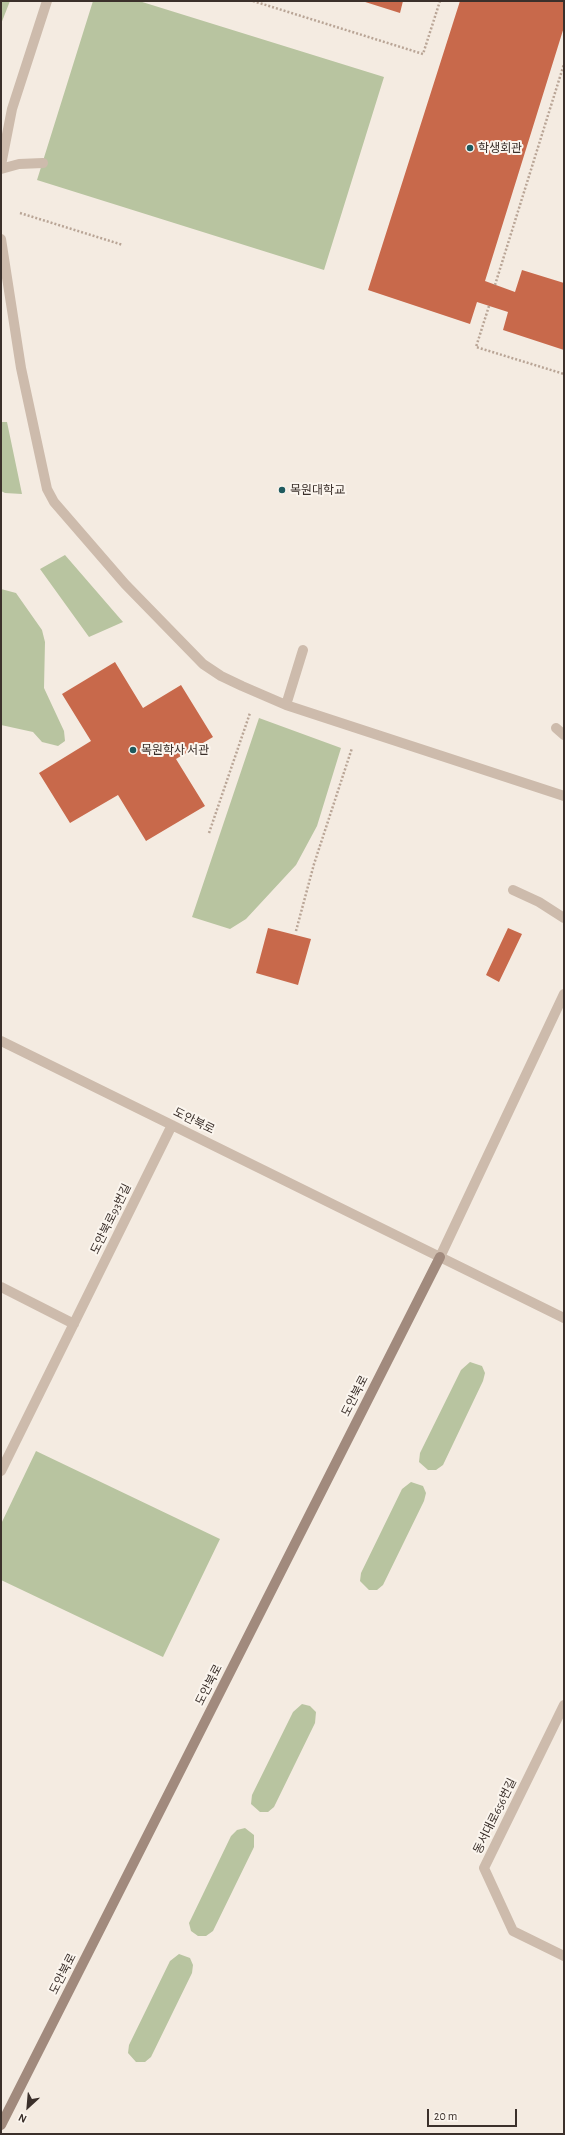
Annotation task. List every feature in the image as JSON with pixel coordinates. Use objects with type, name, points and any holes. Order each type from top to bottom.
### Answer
[{"type":"street","points":[[1,165],[12,110],[46,1]]},
{"type":"street","points":[[1,169],[20,164],[43,163]]},
{"type":"street","points":[[1,239],[21,368],[47,490],[54,502],[125,584],[203,664],[221,676],[286,705],[564,796]]},
{"type":"street","points":[[286,705],[303,650]]},
{"type":"street","points":[[556,728],[564,735]]},
{"type":"street","points":[[513,890],[539,902],[564,918]]},
{"type":"street","points":[[440,1257],[564,994]]},
{"type":"street","name":"도안북로","points":[[1,1041],[564,1318]]},
{"type":"street","name":"도안북로93번길","points":[[1,1471],[172,1125]]},
{"type":"street","name":"도안북로","points":[[1,2125],[440,1257]]},
{"type":"street","points":[[1,1288],[74,1324]]},
{"type":"street","name":"동서대로656번길","points":[[564,1706],[484,1868],[513,1932],[564,1956]]},
{"type":"path","points":[[253,1],[423,54],[440,1]]},
{"type":"path","points":[[495,284],[564,64]]},
{"type":"path","points":[[20,212],[123,245]]},
{"type":"path","points":[[489,306],[476,346],[564,374]]},
{"type":"path","points":[[209,833],[252,709]]},
{"type":"path","points":[[296,930],[314,864],[353,744]]},
{"type":"green space","points":[[1,1],[10,1],[1,24]]},
{"type":"green space","points":[[93,1],[139,1],[384,77],[324,270],[37,180]]},
{"type":"green space","points":[[1,422],[7,422],[22,494],[5,493],[1,491]]},
{"type":"green space","points":[[65,555],[123,622],[89,637],[40,569]]},
{"type":"green space","points":[[1,589],[16,593],[42,630],[45,642],[44,688],[64,731],[65,741],[58,746],[42,742],[33,732],[1,725]]},
{"type":"green space","points":[[259,718],[341,748],[317,826],[296,865],[246,919],[230,929],[192,917]]},
{"type":"green space","points":[[470,1362],[482,1366],[485,1373],[483,1381],[443,1465],[436,1470],[428,1470],[419,1462],[420,1453],[461,1370]]},
{"type":"green space","points":[[36,1451],[220,1539],[163,1657],[1,1580],[1,1524]]},
{"type":"green space","points":[[411,1482],[423,1486],[426,1493],[424,1501],[383,1585],[377,1590],[369,1590],[360,1581],[361,1573],[402,1489]]},
{"type":"green space","points":[[302,1704],[310,1706],[316,1712],[315,1723],[274,1807],[268,1812],[260,1812],[251,1804],[252,1795],[293,1712]]},
{"type":"green space","points":[[245,1828],[254,1835],[254,1847],[213,1931],[206,1936],[198,1936],[191,1931],[189,1923],[231,1836],[237,1830]]},
{"type":"green space","points":[[179,1954],[190,1958],[193,1965],[192,1973],[151,2057],[145,2062],[136,2062],[128,2053],[129,2045],[170,1961]]},
{"type":"building","points":[[362,1],[403,1],[400,13]]},
{"type":"building","name":"학생회관","points":[[460,1],[564,1],[564,27],[485,281],[515,292],[522,270],[564,283],[564,350],[503,330],[508,312],[477,302],[470,324],[368,290]]},
{"type":"building","name":"목원학사 서관","points":[[115,662],[143,708],[181,685],[213,737],[176,759],[205,806],[146,841],[118,795],[70,823],[39,773],[91,741],[62,694]]},
{"type":"building","points":[[268,928],[311,939],[298,985],[256,973]]},
{"type":"building","points":[[508,928],[522,934],[499,982],[486,975]]},
{"type":"place","name":"학생회관","points":[[470,148]]},
{"type":"place","name":"목원대학교","points":[[282,490]]},
{"type":"place","name":"목원학사 서관","points":[[133,750]]}]
